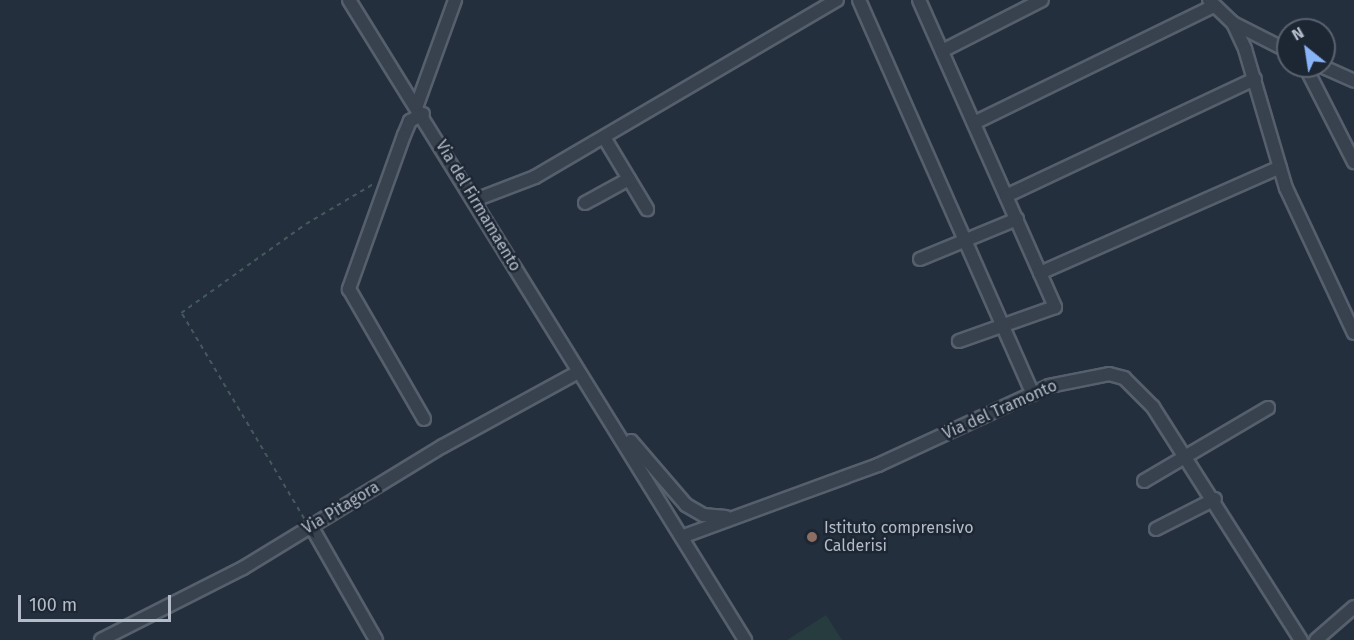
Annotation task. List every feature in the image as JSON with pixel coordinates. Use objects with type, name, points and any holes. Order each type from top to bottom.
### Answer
[{"type":"street","name":"Via del Firmamaento","points":[[349,0],[420,109],[578,372],[606,412],[684,536],[745,640]]},
{"type":"street","points":[[424,419],[349,289],[410,121],[420,109],[455,0]]},
{"type":"street","points":[[475,200],[535,177],[605,139],[837,0]]},
{"type":"street","points":[[859,0],[1033,394]]},
{"type":"street","points":[[919,0],[1055,307],[959,340]]},
{"type":"street","points":[[942,51],[1042,0]]},
{"type":"street","points":[[974,123],[1211,3],[1233,23],[1276,45]]},
{"type":"street","points":[[1233,23],[1255,79],[1280,167],[1354,333]]},
{"type":"street","points":[[1336,73],[1354,81]]},
{"type":"street","points":[[1311,78],[1354,162]]},
{"type":"street","points":[[1006,196],[1255,79]]},
{"type":"street","points":[[605,139],[647,209]]},
{"type":"street","points":[[1040,273],[1280,167]]},
{"type":"street","points":[[585,204],[629,179]]},
{"type":"street","points":[[920,259],[1017,219]]},
{"type":"street","name":"Via Pitagora","points":[[100,640],[171,608],[578,372]]},
{"type":"street","name":"Via del Tramonto","points":[[684,536],[727,517],[878,465],[1033,394],[1090,375],[1124,378],[1154,407],[1215,500],[1301,640]]},
{"type":"street","points":[[1144,481],[1185,454],[1268,408]]},
{"type":"street","name":"Via del Firmamaento","points":[[606,412],[686,506],[703,515],[727,517]]},
{"type":"street","points":[[1156,529],[1215,500]]},
{"type":"street","points":[[310,527],[376,640]]},
{"type":"street","points":[[1317,640],[1354,607]]},
{"type":"path","points":[[310,527],[182,313],[306,224],[389,177]]},
{"type":"green space","points":[[826,615],[842,640],[787,640]]},
{"type":"place","name":"Istituto comprensivo Calderisi","points":[[812,537]]}]
